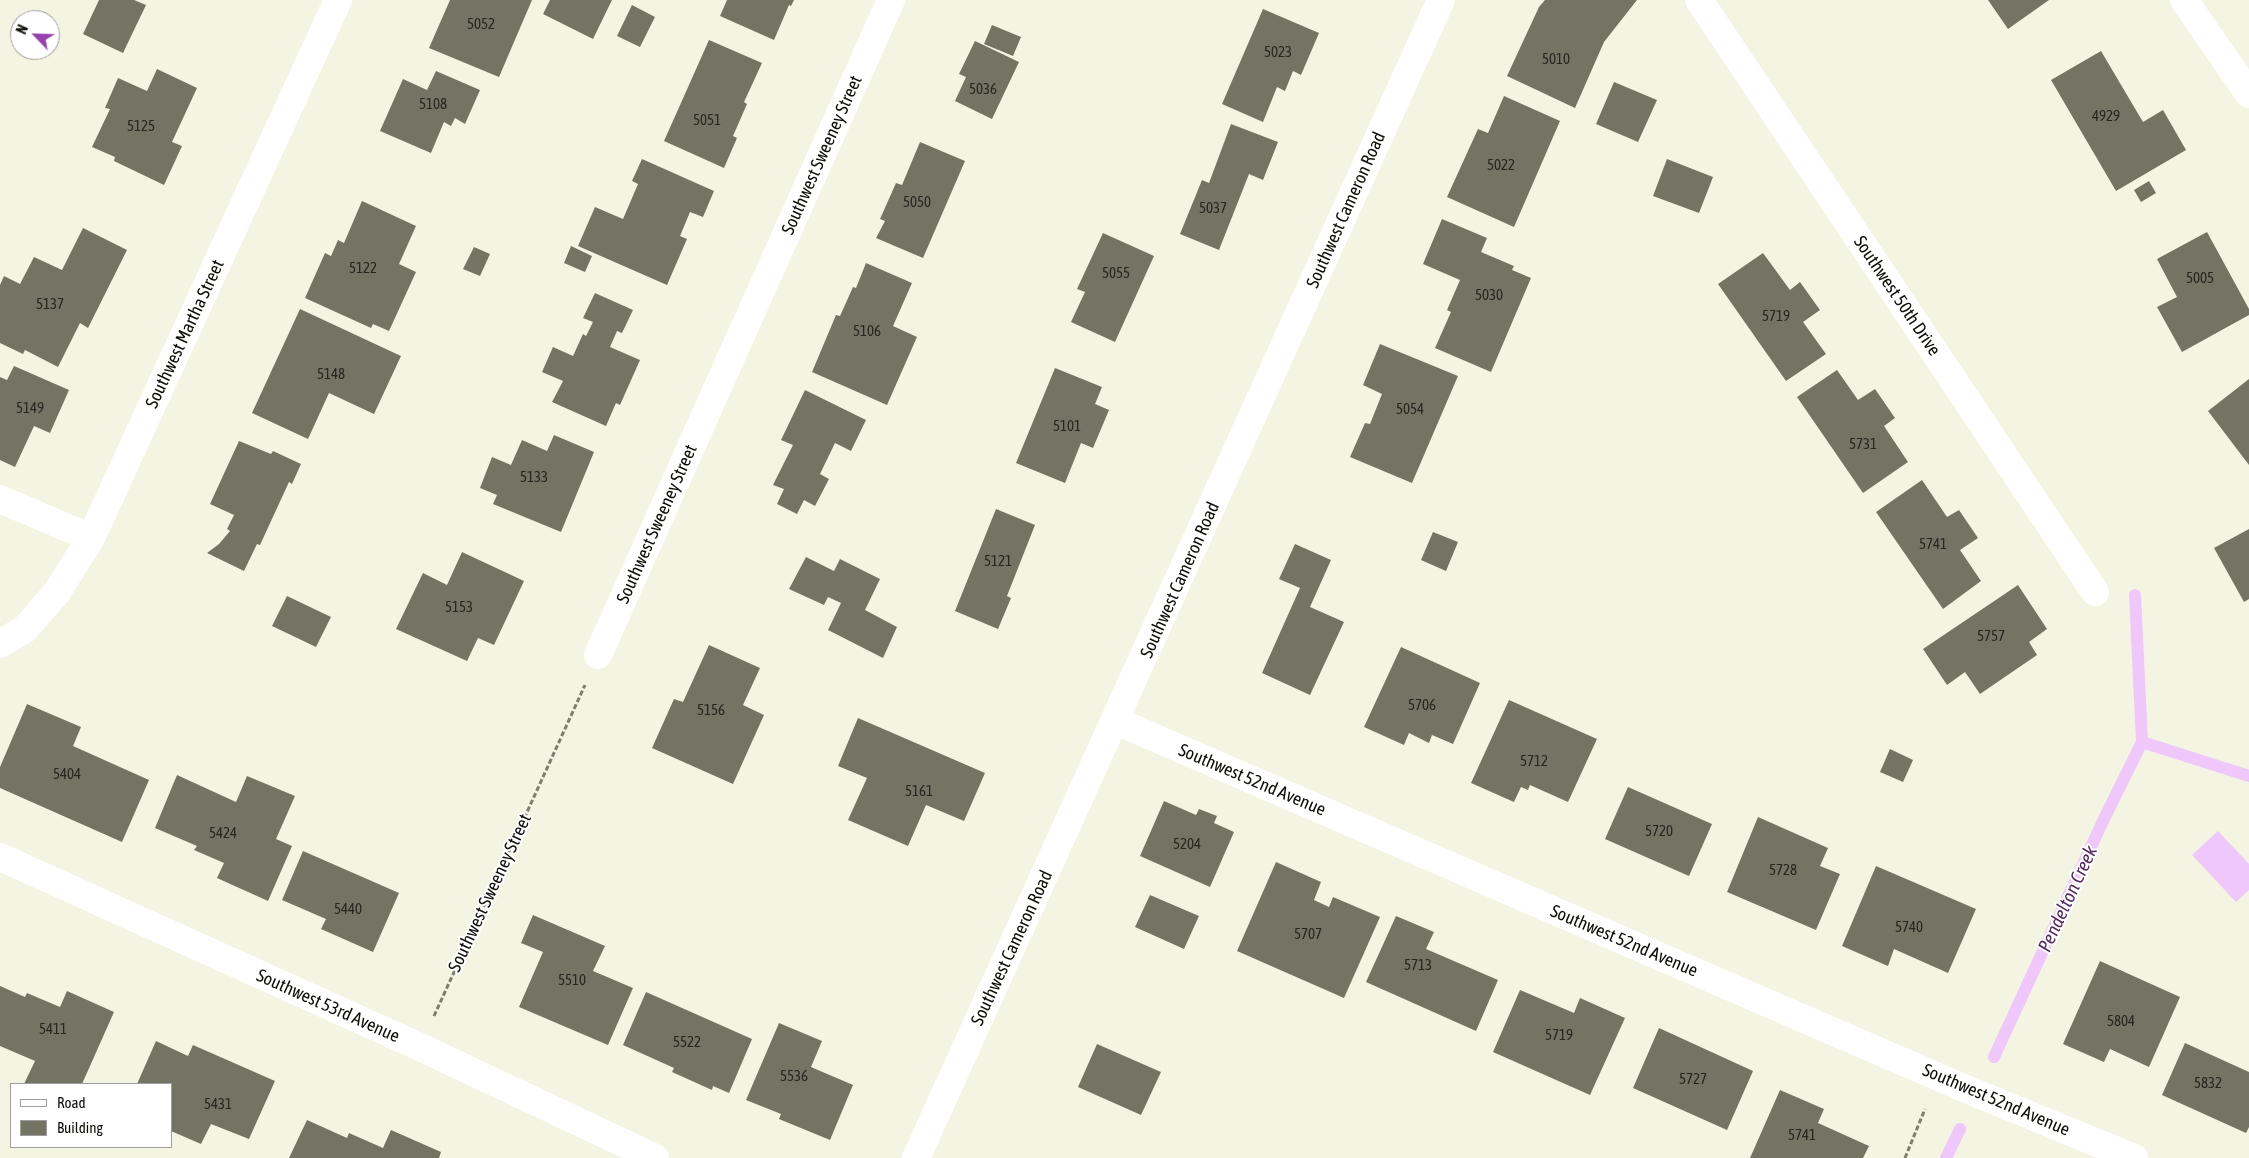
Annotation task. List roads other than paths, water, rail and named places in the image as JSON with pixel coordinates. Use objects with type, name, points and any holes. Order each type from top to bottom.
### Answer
[{"type":"street","name":"Southwest Martha Street","points":[[0,644],[25,629],[57,592],[91,538],[338,0]]},
{"type":"street","name":"Southwest Sweeney Street","points":[[598,655],[892,0]]},
{"type":"street","name":"Southwest Cameron Road","points":[[916,1158],[1116,721],[1441,0]]},
{"type":"street","name":"Southwest 50th Drive","points":[[1699,0],[2095,592]]},
{"type":"street","points":[[2184,0],[2249,94]]},
{"type":"street","points":[[0,498],[91,538]]},
{"type":"street","name":"Southwest 52nd Avenue","points":[[1116,721],[1938,1076],[2134,1158]]},
{"type":"street","name":"Southwest 53rd Avenue","points":[[0,857],[420,1047],[655,1158]]},
{"type":"waterway","name":"Pendelton Creek","points":[[1994,1057],[2103,821],[2142,742],[2135,595]]},
{"type":"waterway","name":"Pendelton Creek","points":[[2142,742],[2249,776]]},
{"type":"waterway","name":"Pendelton Creek","points":[[1946,1158],[1960,1129]]}]
